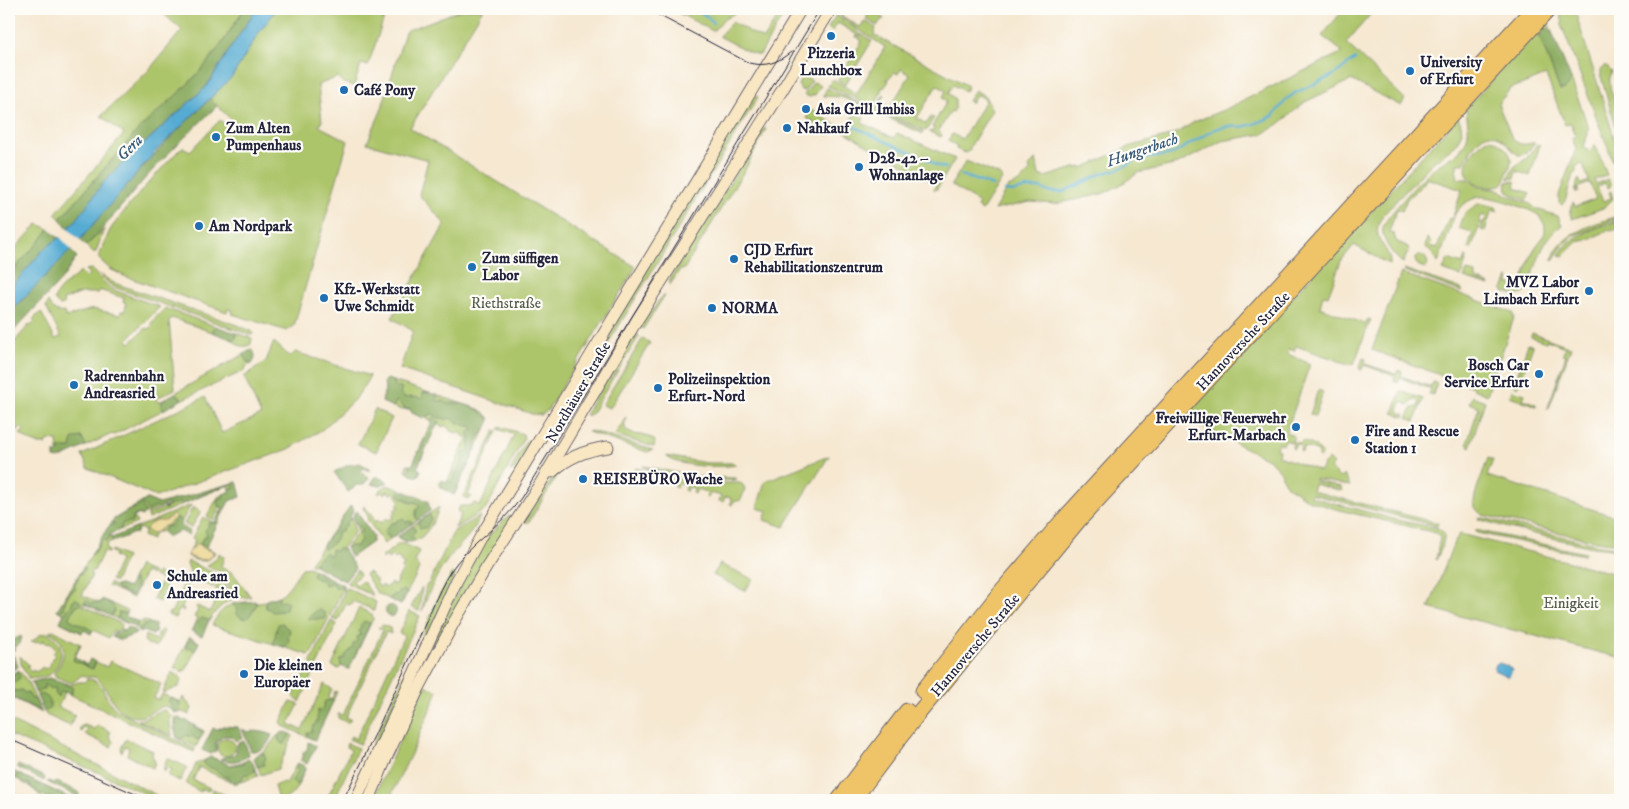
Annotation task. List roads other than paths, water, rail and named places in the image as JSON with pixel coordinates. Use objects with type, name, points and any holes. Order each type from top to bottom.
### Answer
[{"type":"highway","name":"Hannoversche Straße","points":[[839,800],[999,594],[1063,520],[1534,9]]},
{"type":"highway","name":"Hannoversche Straße","points":[[854,800],[917,715],[1078,521],[1549,9]]},
{"type":"main road","name":"Nordhäuser Straße","points":[[356,800],[456,582],[481,536],[800,9]]},
{"type":"main road","name":"Nordhäuser Straße","points":[[369,800],[387,756],[419,688],[454,622],[487,566],[540,484],[637,320],[786,84],[831,9]]},
{"type":"main road","points":[[540,484],[568,459],[585,452],[608,447]]},
{"type":"water","points":[[256,9],[277,9],[260,31],[232,77],[156,151],[80,240],[9,314],[9,290],[43,250],[59,238],[78,218],[103,183],[207,86]]},
{"type":"water","points":[[1496,664],[1508,666],[1512,670],[1509,677],[1494,670]]},
{"type":"waterway","name":"Hungerbach","points":[[686,9],[701,13],[713,23]]},
{"type":"waterway","name":"Hungerbach","points":[[1005,191],[1011,192],[1027,188],[1040,188],[1049,192],[1063,192],[1103,173],[1119,169],[1137,160],[1173,154],[1215,129],[1254,124],[1273,116],[1287,99],[1295,93],[1334,75],[1355,59]]},
{"type":"waterway","name":"Hungerbach","points":[[853,126],[929,160],[935,165],[946,168]]},
{"type":"waterway","name":"Hungerbach","points":[[961,175],[993,186]]},
{"type":"tram line","points":[[647,9],[749,63],[761,65],[771,63],[791,52]]},
{"type":"tram line","points":[[343,800],[450,572],[457,562],[504,518],[521,498],[820,9]]},
{"type":"tram line","points":[[9,739],[149,800]]},
{"type":"place","name":"Pizzeria Lunchbox","points":[[831,36]]},
{"type":"place","name":"University of Erfurt","points":[[1410,71]]},
{"type":"place","name":"Café Pony","points":[[344,90]]},
{"type":"place","name":"Asia Grill Imbiss","points":[[806,109]]},
{"type":"place","name":"Nahkauf","points":[[787,128]]},
{"type":"place","name":"Zum Alten Pumpenhaus","points":[[216,137]]},
{"type":"place","name":"D28-42 – Wohnanlage","points":[[859,167]]},
{"type":"place","name":"Am Nordpark","points":[[199,226]]},
{"type":"place","name":"CJD Erfurt Rehabilitationszentrum","points":[[734,259]]},
{"type":"place","name":"Zum süffigen Labor","points":[[472,267]]},
{"type":"place","name":"MVZ Labor Limbach Erfurt","points":[[1589,291]]},
{"type":"place","name":"Kfz-Werkstatt Uwe Schmidt","points":[[324,298]]},
{"type":"place","name":"NORMA","points":[[712,308]]},
{"type":"place","name":"Bosch Car Service Erfurt","points":[[1539,374]]},
{"type":"place","name":"Radrennbahn Andreasried","points":[[74,385]]},
{"type":"place","name":"Polizeiinspektion Erfurt-Nord","points":[[658,388]]},
{"type":"place","name":"Freiwillige Feuerwehr Erfurt-Marbach","points":[[1296,427]]},
{"type":"place","name":"Fire and Rescue Station 1","points":[[1355,440]]},
{"type":"place","name":"REISEBÜRO Wache","points":[[583,479]]},
{"type":"place","name":"Schule am Andreasried","points":[[157,585]]},
{"type":"place","name":"Die kleinen Europäer","points":[[244,674]]},
{"type":"water label","name":"Gera","points":[[129,147]]},
{"type":"park label","name":"Riethstraße","points":[[506,303]]},
{"type":"park label","name":"Einigkeit","points":[[1571,603]]}]
